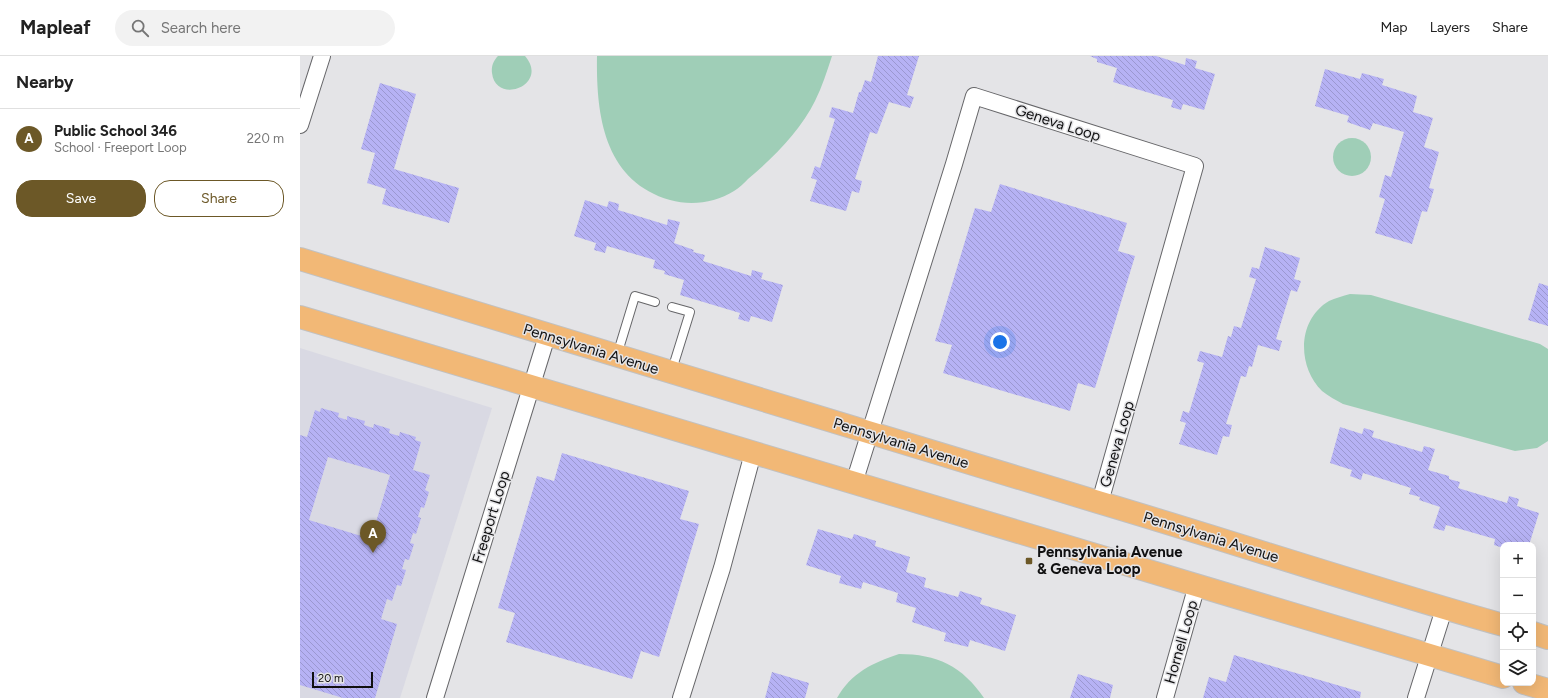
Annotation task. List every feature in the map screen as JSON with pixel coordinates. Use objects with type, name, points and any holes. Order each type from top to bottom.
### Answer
[{"type":"main road","name":"Pennsylvania Avenue","points":[[300,259],[671,374],[1100,502],[1500,624]]},
{"type":"main road","points":[[300,317],[1500,676]]},
{"type":"main road","points":[[1536,635],[1548,638]]},
{"type":"main road","points":[[1534,686],[1548,690]]},
{"type":"street","points":[[300,125],[304,101],[322,56]]},
{"type":"street","name":"Geneva Loop","points":[[854,483],[974,96],[1194,166],[1100,502]]},
{"type":"street","name":"Freeport Loop","points":[[435,698],[547,336]]},
{"type":"street","points":[[681,698],[722,568],[753,453]]},
{"type":"street","name":"Hornell Loop","points":[[1165,698],[1197,585]]},
{"type":"street","points":[[1416,698],[1444,608]]},
{"type":"lane","points":[[616,357],[635,296],[655,302]]},
{"type":"lane","points":[[671,374],[690,312],[672,307]]},
{"type":"shaded area","points":[[300,348],[492,408],[400,698],[300,698]]},
{"type":"green space","points":[[498,56],[525,56],[531,66],[531,76],[527,83],[519,88],[511,90],[502,88],[496,83],[492,73],[492,68],[494,61]]},
{"type":"green space","points":[[597,56],[832,56],[822,85],[809,112],[794,133],[767,162],[736,190],[727,195],[711,201],[686,203],[670,200],[648,191],[631,178],[618,162],[608,143],[602,122],[597,78]]},
{"type":"green space","points":[[1352,138],[1362,141],[1368,147],[1371,157],[1368,167],[1362,173],[1352,176],[1342,173],[1336,167],[1333,157],[1336,147],[1342,141]]},
{"type":"green space","points":[[1350,294],[1371,295],[1540,344],[1548,349],[1548,441],[1537,448],[1515,451],[1343,404],[1324,393],[1314,381],[1308,369],[1304,344],[1306,331],[1318,309],[1329,301]]},
{"type":"green space","points":[[899,654],[925,656],[948,664],[967,678],[984,698],[837,698],[849,682],[863,670],[880,661]]},
{"type":"building","points":[[878,56],[919,56],[907,95],[914,97],[910,108],[889,102],[877,134],[870,132],[855,179],[862,181],[859,193],[852,191],[846,211],[810,201],[817,180],[811,178],[815,166],[820,168],[835,119],[829,117],[832,107],[853,113],[859,92],[861,92],[865,80],[871,82]]},
{"type":"building","points":[[1090,56],[1156,56],[1185,65],[1186,58],[1197,61],[1195,68],[1215,74],[1204,110],[1183,104],[1181,110],[1171,107],[1173,100],[1113,82],[1117,68],[1097,62],[1097,59]]},
{"type":"building","points":[[1325,69],[1360,79],[1362,73],[1384,79],[1382,85],[1417,96],[1413,112],[1433,118],[1424,147],[1439,152],[1429,188],[1434,189],[1427,212],[1422,211],[1412,244],[1375,233],[1385,199],[1379,197],[1385,175],[1391,177],[1404,132],[1373,123],[1370,130],[1347,122],[1349,116],[1315,106]]},
{"type":"building","points":[[380,83],[416,94],[394,169],[459,188],[449,223],[382,204],[386,189],[367,183],[375,153],[361,149]]},
{"type":"building","points":[[1000,184],[1127,223],[1118,251],[1135,256],[1095,388],[1078,383],[1070,411],[943,373],[952,345],[935,341],[975,208],[991,212]]},
{"type":"building","points":[[585,200],[607,207],[609,201],[619,204],[618,210],[667,225],[668,219],[680,222],[674,243],[694,250],[693,252],[705,255],[703,261],[751,276],[752,270],[763,273],[761,279],[783,285],[772,322],[751,316],[749,322],[738,319],[740,313],[680,295],[684,280],[664,274],[665,271],[653,268],[655,260],[607,246],[605,253],[594,250],[596,243],[574,236]]},
{"type":"building","points":[[1265,247],[1300,258],[1294,279],[1301,281],[1297,292],[1291,290],[1276,339],[1282,341],[1279,351],[1258,345],[1252,367],[1249,366],[1246,377],[1241,376],[1226,424],[1232,425],[1229,437],[1223,436],[1217,455],[1179,444],[1186,423],[1180,421],[1183,411],[1189,413],[1204,363],[1197,361],[1200,351],[1222,357],[1228,336],[1231,337],[1234,326],[1241,328],[1256,279],[1249,277],[1252,267],[1259,269]]},
{"type":"building","points":[[1539,283],[1548,286],[1548,326],[1528,320]]},
{"type":"building","points":[[321,408],[339,413],[338,417],[347,420],[347,416],[365,421],[364,425],[373,428],[374,424],[390,429],[389,433],[399,436],[400,432],[416,437],[415,440],[421,442],[413,470],[430,475],[425,490],[429,492],[424,508],[421,507],[418,517],[421,518],[416,534],[413,533],[410,543],[414,544],[409,560],[405,559],[402,569],[406,570],[401,586],[397,585],[392,601],[387,599],[381,619],[397,624],[375,698],[343,698],[300,685],[300,435],[307,437],[315,410],[320,412]],"holes":[[[328,457],[390,475],[371,539],[309,520]]]},
{"type":"building","points":[[1340,427],[1362,434],[1364,428],[1374,431],[1372,437],[1422,452],[1424,446],[1435,449],[1428,470],[1449,476],[1449,479],[1460,482],[1458,488],[1507,503],[1509,496],[1519,499],[1517,506],[1539,513],[1530,542],[1500,542],[1500,547],[1494,545],[1495,539],[1446,525],[1444,531],[1433,528],[1440,507],[1419,500],[1420,497],[1409,494],[1411,488],[1363,473],[1361,480],[1350,476],[1352,470],[1330,463]]},
{"type":"building","points":[[562,453],[689,491],[680,519],[699,524],[659,657],[641,651],[632,679],[506,642],[515,613],[498,608],[537,476],[554,481]]},
{"type":"building","points":[[818,529],[852,539],[854,534],[876,541],[875,546],[910,557],[906,572],[926,578],[924,587],[958,597],[960,591],[982,598],[980,604],[1016,615],[1005,651],[970,640],[968,647],[944,641],[946,633],[912,622],[916,608],[896,602],[898,593],[863,582],[861,589],[839,583],[841,576],[806,565]]},
{"type":"building","points":[[1234,655],[1361,692],[1360,698],[1203,698],[1209,677],[1226,682]]},
{"type":"building","points":[[772,672],[809,683],[805,698],[765,698]]},
{"type":"building","points":[[1078,674],[1113,685],[1110,698],[1070,698]]},
{"type":"place","name":"Public School 346","points":[[373,553]]},
{"type":"place","name":"Pennsylvania Avenue & Geneva Loop","points":[[1029,561]]}]
